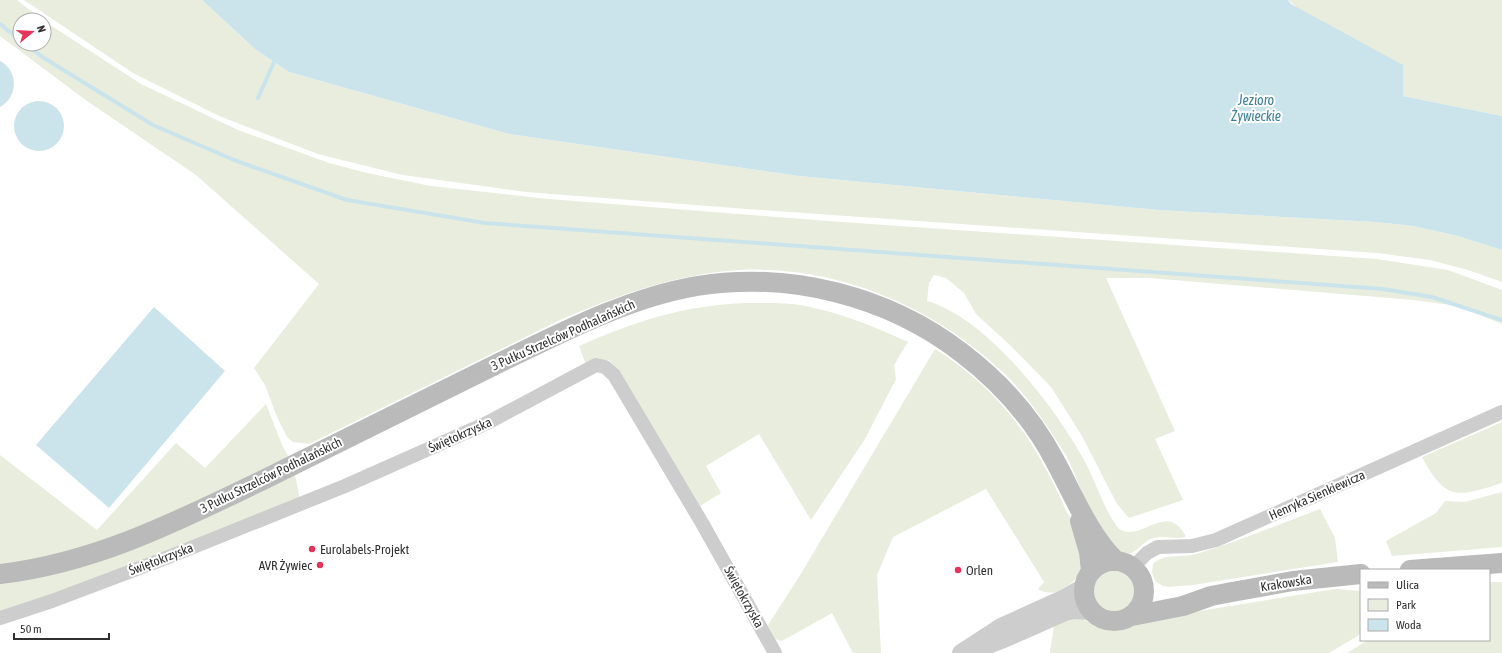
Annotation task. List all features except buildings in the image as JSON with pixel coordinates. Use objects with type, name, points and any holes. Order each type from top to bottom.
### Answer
[{"type":"main road","name":"3 Pułku Strzelców Podhalańskich","points":[[0,574],[38,568],[88,556],[136,539],[191,514],[537,344],[599,317],[644,300],[681,290],[732,282],[777,283],[814,287],[876,304],[921,326],[960,351],[1008,394],[1044,442],[1075,503]]},
{"type":"main road","points":[[1075,503],[1104,548],[1141,578],[1144,586],[1142,603],[1132,616],[1123,621],[1113,622],[1103,620],[1090,611],[1084,597],[1088,579],[1089,552],[1075,503]]},
{"type":"main road","points":[[1088,579],[1102,563],[1124,564]]},
{"type":"main road","points":[[1423,569],[1502,563]]},
{"type":"main road","name":"Krakowska","points":[[1132,616],[1183,606],[1211,596],[1293,581],[1360,574]]},
{"type":"main road","name":"Krakowska","points":[[1144,586],[1164,596],[1211,596]]},
{"type":"street","name":"Świętokrzyska","points":[[0,618],[166,558],[345,486],[487,423],[596,365],[605,367],[614,375],[702,523],[775,653]]},
{"type":"street","name":"Henryka Sienkiewicza","points":[[1124,564],[1155,548],[1166,546],[1192,546],[1216,540],[1502,412]]},
{"type":"street","points":[[961,653],[1001,627],[1065,598],[1088,579]]},
{"type":"street","points":[[964,653],[1006,638],[1065,612],[1073,610],[1090,611]]},
{"type":"green space","points":[[0,0],[17,0],[33,12],[12,12],[12,45],[0,36]]},
{"type":"green space","points":[[24,0],[202,0],[255,49],[289,72],[509,134],[799,176],[1158,210],[1375,222],[1413,226],[1458,236],[1502,250],[1502,282],[1468,270],[1430,260],[1377,253],[526,192],[403,175],[318,154],[219,116],[133,73],[52,19],[52,12],[42,12]]},
{"type":"green space","points":[[1288,0],[1502,0],[1502,116],[1403,96]]},
{"type":"green space","points":[[52,26],[141,84],[238,130],[329,163],[367,173],[431,186],[549,199],[828,221],[1377,259],[1448,270],[1502,290],[1502,324],[1458,306],[1413,300],[1149,278],[1106,278],[1175,431],[1155,439],[1183,500],[1129,518],[1117,504],[1082,436],[1051,387],[1011,346],[976,314],[964,293],[946,278],[934,275],[929,283],[927,301],[950,310],[973,325],[1017,366],[1055,414],[1070,437],[1088,467],[1108,513],[1119,529],[1128,532],[1137,531],[1154,524],[1170,522],[1177,526],[1185,535],[1185,537],[1181,538],[1164,537],[1151,539],[1134,552],[1130,553],[1121,552],[1115,548],[1092,515],[1066,456],[1043,420],[1015,384],[979,351],[949,330],[917,311],[884,295],[849,283],[813,275],[776,270],[739,270],[692,276],[669,281],[601,303],[558,321],[309,444],[293,442],[287,437],[277,417],[265,385],[254,368],[319,284],[196,175],[87,101],[21,52],[52,52]]},
{"type":"green space","points":[[744,303],[791,304],[832,312],[908,342],[894,365],[896,379],[865,439],[811,520],[759,434],[706,466],[721,493],[700,506],[617,369],[609,360],[600,360],[586,365],[579,346],[620,329],[660,316],[700,307]]},
{"type":"green space","points":[[935,349],[953,361],[993,395],[1029,440],[1052,480],[1078,536],[1082,558],[1077,577],[1063,589],[1054,593],[1047,593],[1038,589],[1044,582],[986,489],[893,537],[877,575],[881,653],[853,653],[832,613],[782,641],[775,639],[768,625],[802,572]]},
{"type":"green space","points":[[266,404],[282,445],[293,465],[301,504],[0,618],[0,455],[97,530],[176,443],[205,468]]},
{"type":"green space","points":[[1502,422],[1502,483],[1464,493],[1446,489],[1438,482],[1422,457]]},
{"type":"green space","points":[[1502,492],[1502,547],[1392,556],[1386,541],[1436,513],[1445,501],[1465,502]]},
{"type":"green space","points":[[1320,509],[1335,538],[1338,562],[1193,585],[1169,587],[1163,586],[1155,581],[1152,572],[1153,564],[1162,558],[1196,554]]},
{"type":"green space","points":[[1110,571],[1118,571],[1126,574],[1132,580],[1135,592],[1132,604],[1126,610],[1118,613],[1110,613],[1102,610],[1096,604],[1093,596],[1093,588],[1096,580],[1102,574]]},
{"type":"green space","points":[[1490,582],[1502,582],[1502,653],[1347,653],[1366,641],[1490,641]]},
{"type":"green space","points":[[1335,589],[1360,591],[1360,635],[1329,653],[1050,653],[1054,625],[1072,618],[1081,619],[1112,631],[1187,613]]},
{"type":"water","name":"Jezioro Żywieckie","points":[[202,0],[1288,0],[1291,4],[1403,65],[1403,96],[1502,116],[1502,250],[1458,236],[1413,226],[1375,222],[1158,210],[799,176],[509,134],[289,72],[255,49]]},
{"type":"water","points":[[0,61],[11,71],[14,84],[10,97],[6,103],[0,107]]},
{"type":"water","points":[[34,101],[44,101],[57,108],[64,121],[64,131],[57,144],[44,151],[34,151],[25,147],[18,140],[14,131],[14,121],[18,112],[25,105]]},
{"type":"water","points":[[154,307],[225,371],[109,508],[36,445]]},
{"type":"waterway","points":[[0,24],[12,34]]},
{"type":"waterway","points":[[36,52],[153,125],[234,160],[347,200],[485,223],[1383,289],[1432,297],[1502,320]]},
{"type":"waterway","points":[[258,98],[274,62]]},
{"type":"place","name":"Eurolabels-Projekt","points":[[312,549]]},
{"type":"place","name":"AVR Żywiec","points":[[320,565]]},
{"type":"place","name":"Orlen","points":[[958,570]]}]
